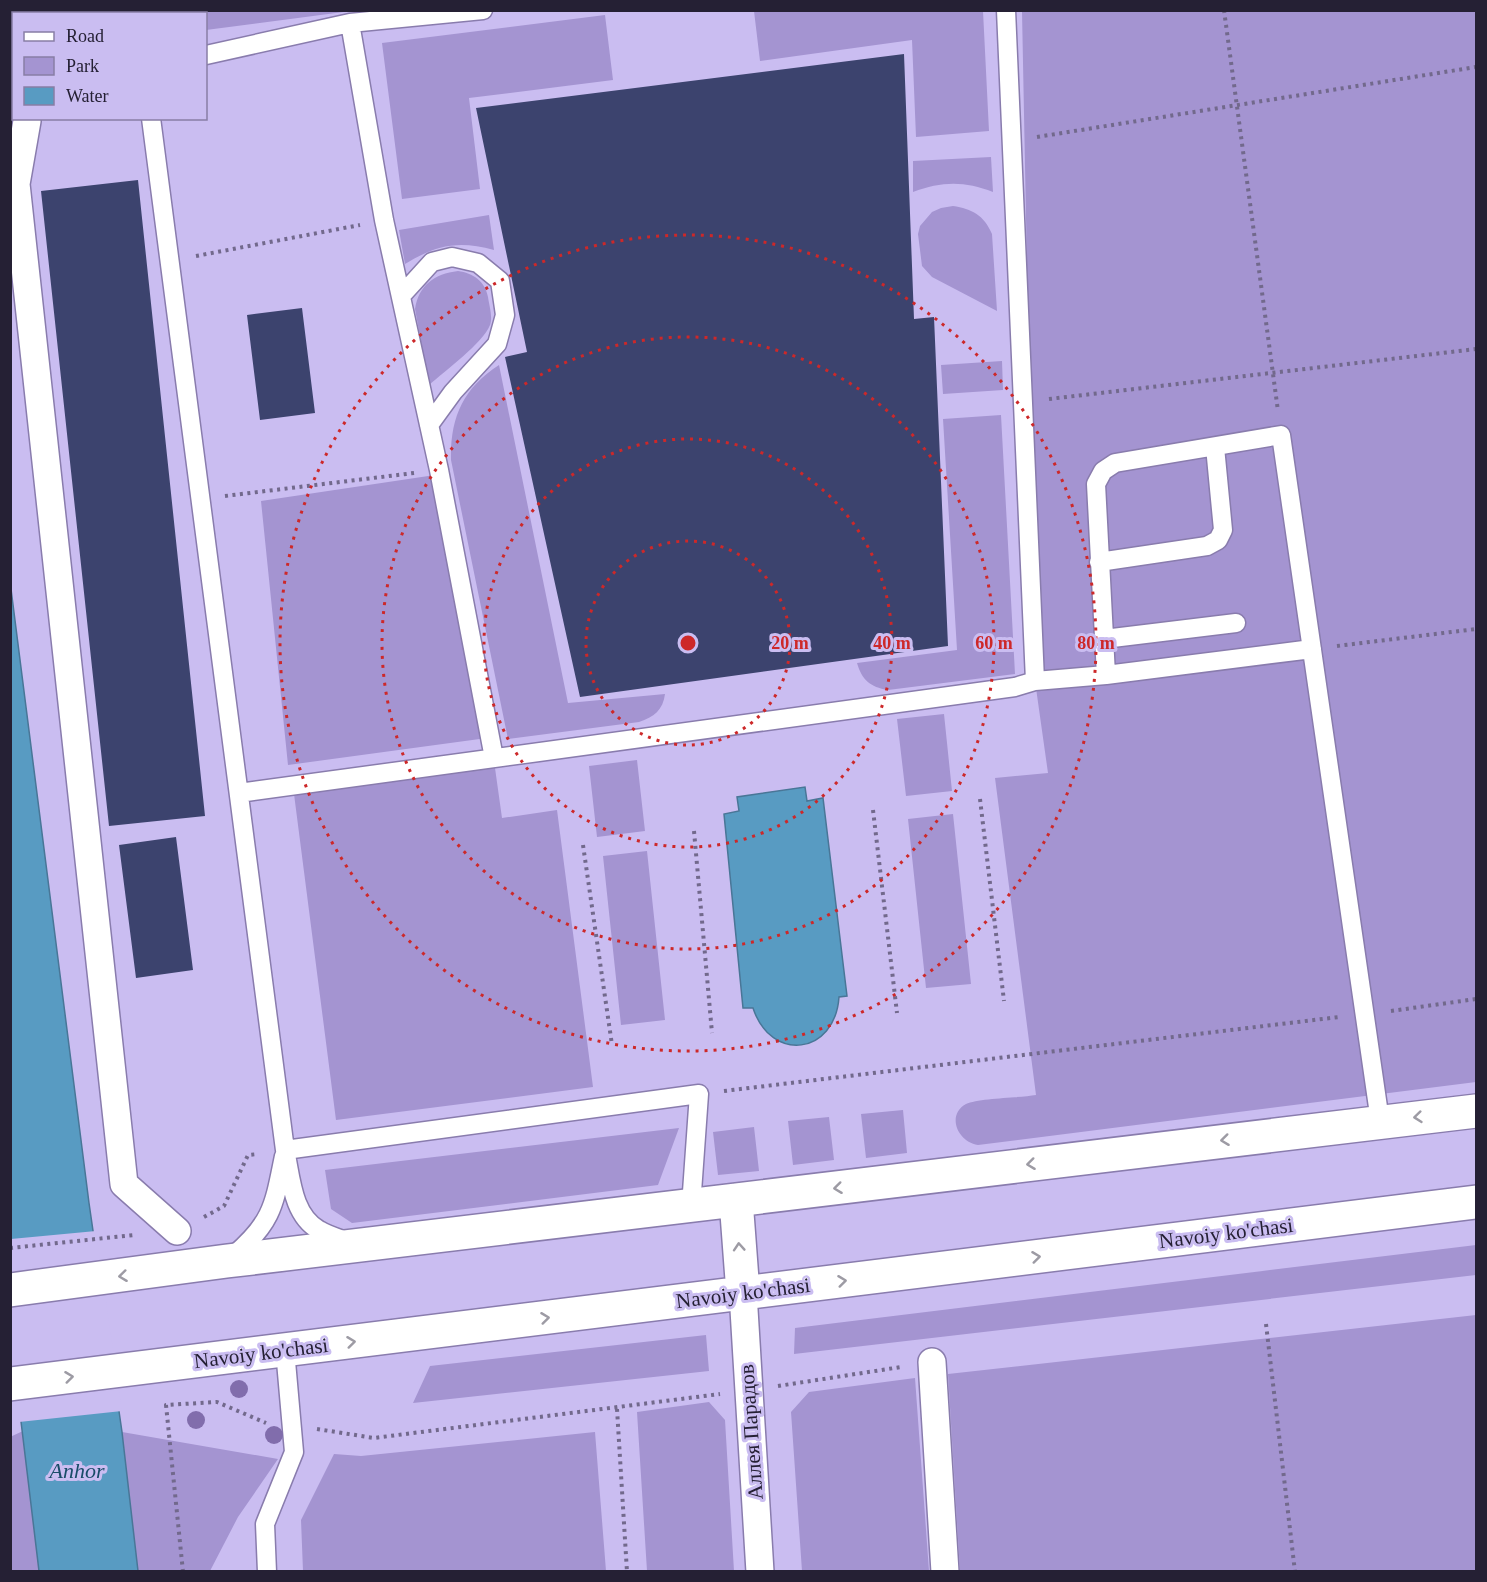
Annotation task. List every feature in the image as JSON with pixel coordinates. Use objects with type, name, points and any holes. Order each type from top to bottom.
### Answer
[{"type":"main road","points":[[10,1290],[181,1269],[227,1261],[1476,1111]]},
{"type":"main road","points":[[736,1200],[743,1293]]},
{"type":"main road","name":"Navoiy ko'chasi","points":[[10,1384],[1476,1202]]},
{"type":"street","points":[[27,121],[16,184],[124,1184],[177,1231]]},
{"type":"street","name":"Аллея Парадов","points":[[743,1293],[759,1572]]},
{"type":"street","points":[[932,1362],[945,1572]]},
{"type":"lane","points":[[207,55],[350,23],[483,10]]},
{"type":"lane","points":[[1006,10],[1035,681]]},
{"type":"lane","points":[[350,23],[384,220],[439,470],[494,758]]},
{"type":"lane","points":[[151,120],[285,1150],[297,1205],[306,1220],[319,1230],[357,1246]]},
{"type":"lane","points":[[401,296],[432,262],[452,257],[478,263],[500,281],[505,315],[497,344],[453,392],[429,425]]},
{"type":"lane","points":[[1106,675],[1096,484],[1103,471],[1115,463],[1281,435],[1380,1121]]},
{"type":"lane","points":[[1099,562],[1207,546],[1218,540],[1223,530],[1215,447]]},
{"type":"lane","points":[[1104,639],[1236,623]]},
{"type":"lane","points":[[239,793],[1016,687],[1035,681],[1106,675],[1312,649]]},
{"type":"lane","points":[[285,1150],[699,1094],[692,1206]]},
{"type":"lane","points":[[227,1261],[253,1239],[265,1223],[274,1204],[285,1150]]},
{"type":"lane","points":[[267,1572],[265,1524],[294,1452],[285,1350]]},
{"type":"path","points":[[1224,10],[1281,435]]},
{"type":"path","points":[[1012,141],[1476,67]]},
{"type":"path","points":[[170,261],[384,220]]},
{"type":"path","points":[[1024,401],[1476,349]]},
{"type":"path","points":[[201,499],[439,470]]},
{"type":"path","points":[[1312,649],[1476,629]]},
{"type":"path","points":[[980,799],[1004,1001]]},
{"type":"path","points":[[873,810],[897,1013]]},
{"type":"path","points":[[694,831],[712,1033]]},
{"type":"path","points":[[584,844],[612,1045]]},
{"type":"path","points":[[699,1094],[904,1068],[1025,1056],[1476,999]]},
{"type":"path","points":[[224,1206],[248,1155],[285,1150]]},
{"type":"path","points":[[10,1248],[177,1231]]},
{"type":"path","points":[[1266,1324],[1295,1572]]},
{"type":"path","points":[[183,1572],[166,1405],[216,1402],[271,1425],[292,1424],[374,1438],[617,1409],[932,1362]]},
{"type":"path","points":[[617,1409],[627,1572]]},
{"type":"green space","points":[[196,10],[351,11],[207,30],[207,12],[196,12]]},
{"type":"green space","points":[[754,11],[983,11],[989,131],[916,137],[912,40],[760,61]]},
{"type":"green space","points":[[1022,11],[1476,11],[1476,1082],[978,1145],[964,1138],[957,1127],[957,1114],[966,1104],[980,1100],[1036,1095],[995,778],[1048,773],[1035,681]]},
{"type":"green space","points":[[605,15],[613,80],[469,98],[480,189],[402,199],[382,43]]},
{"type":"green space","points":[[991,157],[993,192],[963,184],[944,184],[913,192],[913,161]]},
{"type":"green space","points":[[953,206],[977,214],[992,234],[997,311],[932,277],[922,266],[918,234],[920,226],[932,212]]},
{"type":"green space","points":[[489,215],[494,250],[469,245],[448,246],[427,252],[405,264],[399,230]]},
{"type":"green space","points":[[458,271],[473,276],[484,286],[488,297],[491,322],[480,340],[429,385],[415,309],[417,301],[429,282],[442,275]]},
{"type":"green space","points":[[1002,361],[1003,390],[943,394],[941,365]]},
{"type":"green space","points":[[499,365],[568,703],[665,694],[660,709],[644,720],[508,739],[451,460],[453,431],[461,405],[476,384]]},
{"type":"green space","points":[[1001,415],[1015,674],[888,690],[876,687],[864,678],[857,663],[957,650],[943,419]]},
{"type":"green space","points":[[435,475],[487,738],[288,765],[261,501]]},
{"type":"green space","points":[[944,714],[952,791],[906,796],[897,719]]},
{"type":"green space","points":[[637,760],[645,831],[597,837],[589,766]]},
{"type":"green space","points":[[495,768],[502,818],[557,810],[593,1087],[336,1120],[294,794]]},
{"type":"green space","points":[[953,814],[971,984],[926,988],[908,819]]},
{"type":"green space","points":[[647,851],[665,1020],[621,1025],[603,856]]},
{"type":"green space","points":[[903,1110],[907,1153],[866,1158],[861,1114]]},
{"type":"green space","points":[[829,1117],[834,1160],[793,1165],[788,1121]]},
{"type":"green space","points":[[754,1127],[759,1171],[718,1175],[713,1132]]},
{"type":"green space","points":[[679,1128],[658,1185],[352,1223],[331,1209],[325,1170]]},
{"type":"green space","points":[[1476,1245],[1476,1275],[794,1354],[795,1328]]},
{"type":"green space","points":[[1476,1315],[1476,1571],[960,1571],[948,1374]]},
{"type":"green space","points":[[706,1335],[709,1371],[413,1403],[430,1366]]},
{"type":"green space","points":[[915,1378],[929,1571],[802,1571],[791,1412],[809,1392]]},
{"type":"green space","points":[[709,1402],[725,1420],[734,1571],[647,1571],[637,1412]]},
{"type":"green space","points":[[23,1431],[39,1571],[11,1571],[10,1437]]},
{"type":"green space","points":[[122,1432],[278,1459],[238,1517],[210,1571],[138,1571]]},
{"type":"green space","points":[[595,1432],[606,1571],[303,1571],[301,1520],[334,1454],[361,1456]]},
{"type":"water","name":"Anhor","points":[[10,581],[89,1203],[122,1432],[138,1571],[39,1571],[10,1330]]},
{"type":"water","points":[[805,787],[807,801],[823,798],[847,996],[839,997],[835,1016],[826,1031],[815,1040],[801,1045],[787,1044],[773,1038],[762,1026],[753,1008],[743,1008],[724,814],[739,811],[737,797]]},
{"type":"pier","points":[[96,1231],[122,1411],[19,1422],[10,1354],[11,1239]]},
{"type":"building","points":[[96,10],[138,10],[138,12],[96,12]]},
{"type":"building","points":[[904,54],[914,319],[934,317],[948,646],[580,697],[505,357],[527,352],[476,108]]},
{"type":"building","points":[[138,180],[205,816],[109,826],[41,191]]},
{"type":"building","points":[[302,308],[315,413],[260,420],[247,315]]},
{"type":"building","points":[[176,837],[193,970],[136,978],[119,845]]}]
